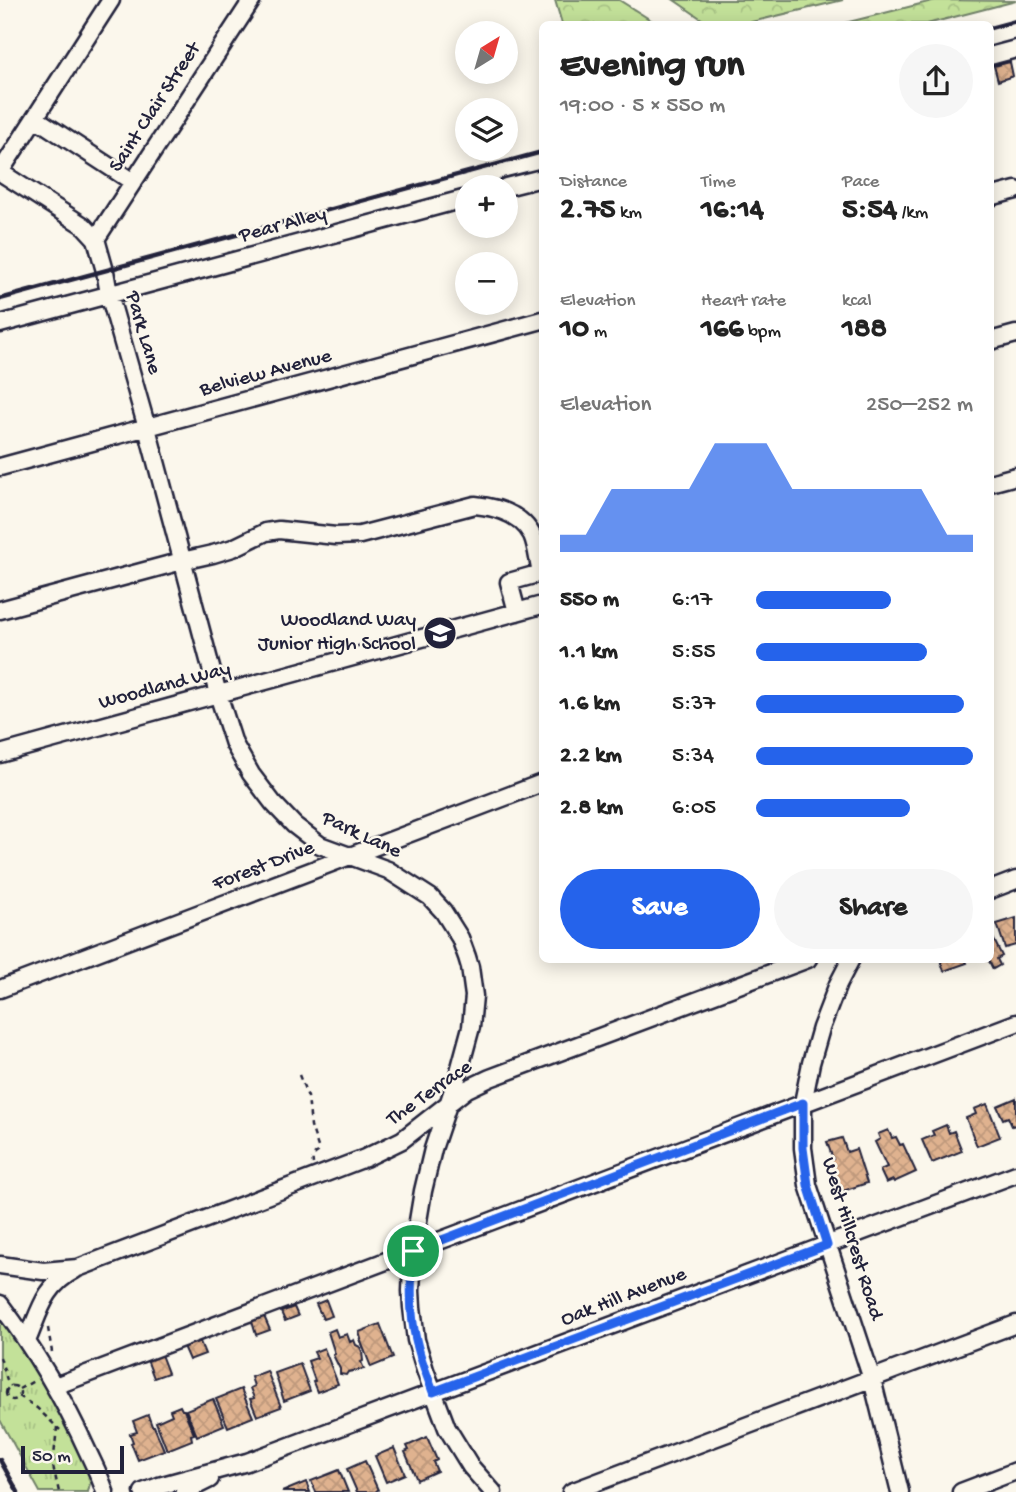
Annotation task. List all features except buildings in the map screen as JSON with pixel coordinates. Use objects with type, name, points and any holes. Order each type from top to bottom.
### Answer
[{"type":"street","points":[[96,239],[84,226],[0,172],[111,0]]},
{"type":"street","name":"Saint Clair Street","points":[[96,239],[252,0]]},
{"type":"street","points":[[994,54],[1016,48]]},
{"type":"street","points":[[35,118],[133,182]]},
{"type":"street","points":[[518,184],[539,179]]},
{"type":"street","points":[[994,196],[1016,190]]},
{"type":"street","name":"Pear Alley","points":[[0,324],[455,201]]},
{"type":"street","name":"Park Lane","points":[[96,239],[218,694],[234,744],[251,774],[294,825],[320,845],[388,870],[430,897],[443,911],[460,938],[470,967],[474,996],[471,1027],[433,1149],[423,1191],[413,1251],[411,1291],[416,1340],[447,1429],[471,1467],[493,1492]]},
{"type":"street","name":"Belview Avenue","points":[[0,467],[539,321]]},
{"type":"street","points":[[994,340],[1016,334]]},
{"type":"street","points":[[994,482],[1016,476]]},
{"type":"street","points":[[0,610],[213,554],[233,548],[266,532],[279,530],[336,536],[360,535],[475,505],[491,506],[507,512],[525,525],[533,537],[539,564]]},
{"type":"street","points":[[517,612],[509,582],[539,574]]},
{"type":"street","name":"Woodland Way","points":[[0,754],[539,606]]},
{"type":"street","name":"Forest Drive","points":[[0,989],[539,784]]},
{"type":"street","points":[[994,888],[1016,880]]},
{"type":"street","name":"The Terrace","points":[[27,1341],[48,1292],[57,1281],[78,1268],[365,1158],[402,1140],[467,1089],[490,1078],[797,963]]},
{"type":"street","name":"West Hillcrest Road","points":[[849,963],[821,1028],[811,1063],[803,1103],[803,1148],[808,1185],[872,1378],[900,1492]]},
{"type":"street","points":[[55,1386],[1016,1023]]},
{"type":"street","name":"Oak Hill Avenue","points":[[184,1492],[247,1462],[1016,1174]]},
{"type":"street","name":"The Terrace","points":[[0,1265],[43,1271],[78,1268]]},
{"type":"street","points":[[0,1304],[55,1386],[105,1492]]},
{"type":"street","points":[[572,1492],[1016,1324]]},
{"type":"street","name":"Oak Hill Avenue","points":[[144,1492],[247,1462]]},
{"type":"street","points":[[961,1492],[1016,1471]]},
{"type":"path","points":[[299,1075],[308,1097],[311,1126],[318,1147],[318,1152],[312,1159],[314,1178]]},
{"type":"path","points":[[49,1319],[49,1338],[53,1354]]},
{"type":"path","points":[[0,1357],[6,1380],[19,1389],[19,1396]]},
{"type":"path","points":[[11,1386],[6,1391],[8,1398],[14,1400],[19,1396]]},
{"type":"path","points":[[19,1396],[37,1408],[63,1434]]},
{"type":"path","points":[[57,1427],[53,1466],[59,1492]]},
{"type":"green space","points":[[555,0],[619,0],[652,21],[561,21]]},
{"type":"green space","points":[[674,0],[843,0],[756,21],[705,21]]},
{"type":"green space","points":[[936,0],[1016,1],[939,21],[853,21]]},
{"type":"green space","points":[[0,1315],[32,1363],[62,1416],[91,1479],[88,1492],[40,1492],[0,1420]]},
{"type":"railway","points":[[994,27],[1016,21]]},
{"type":"railway","points":[[0,299],[539,153]]},
{"type":"railway","points":[[0,1460],[18,1492]]},
{"type":"place","name":"Woodland Way Junior High School","points":[[440,633]]},
{"type":"route","points":[[803,1103],[803,1148],[808,1185],[827,1245],[433,1392],[413,1323],[413,1251],[511,1214],[803,1103]]}]
